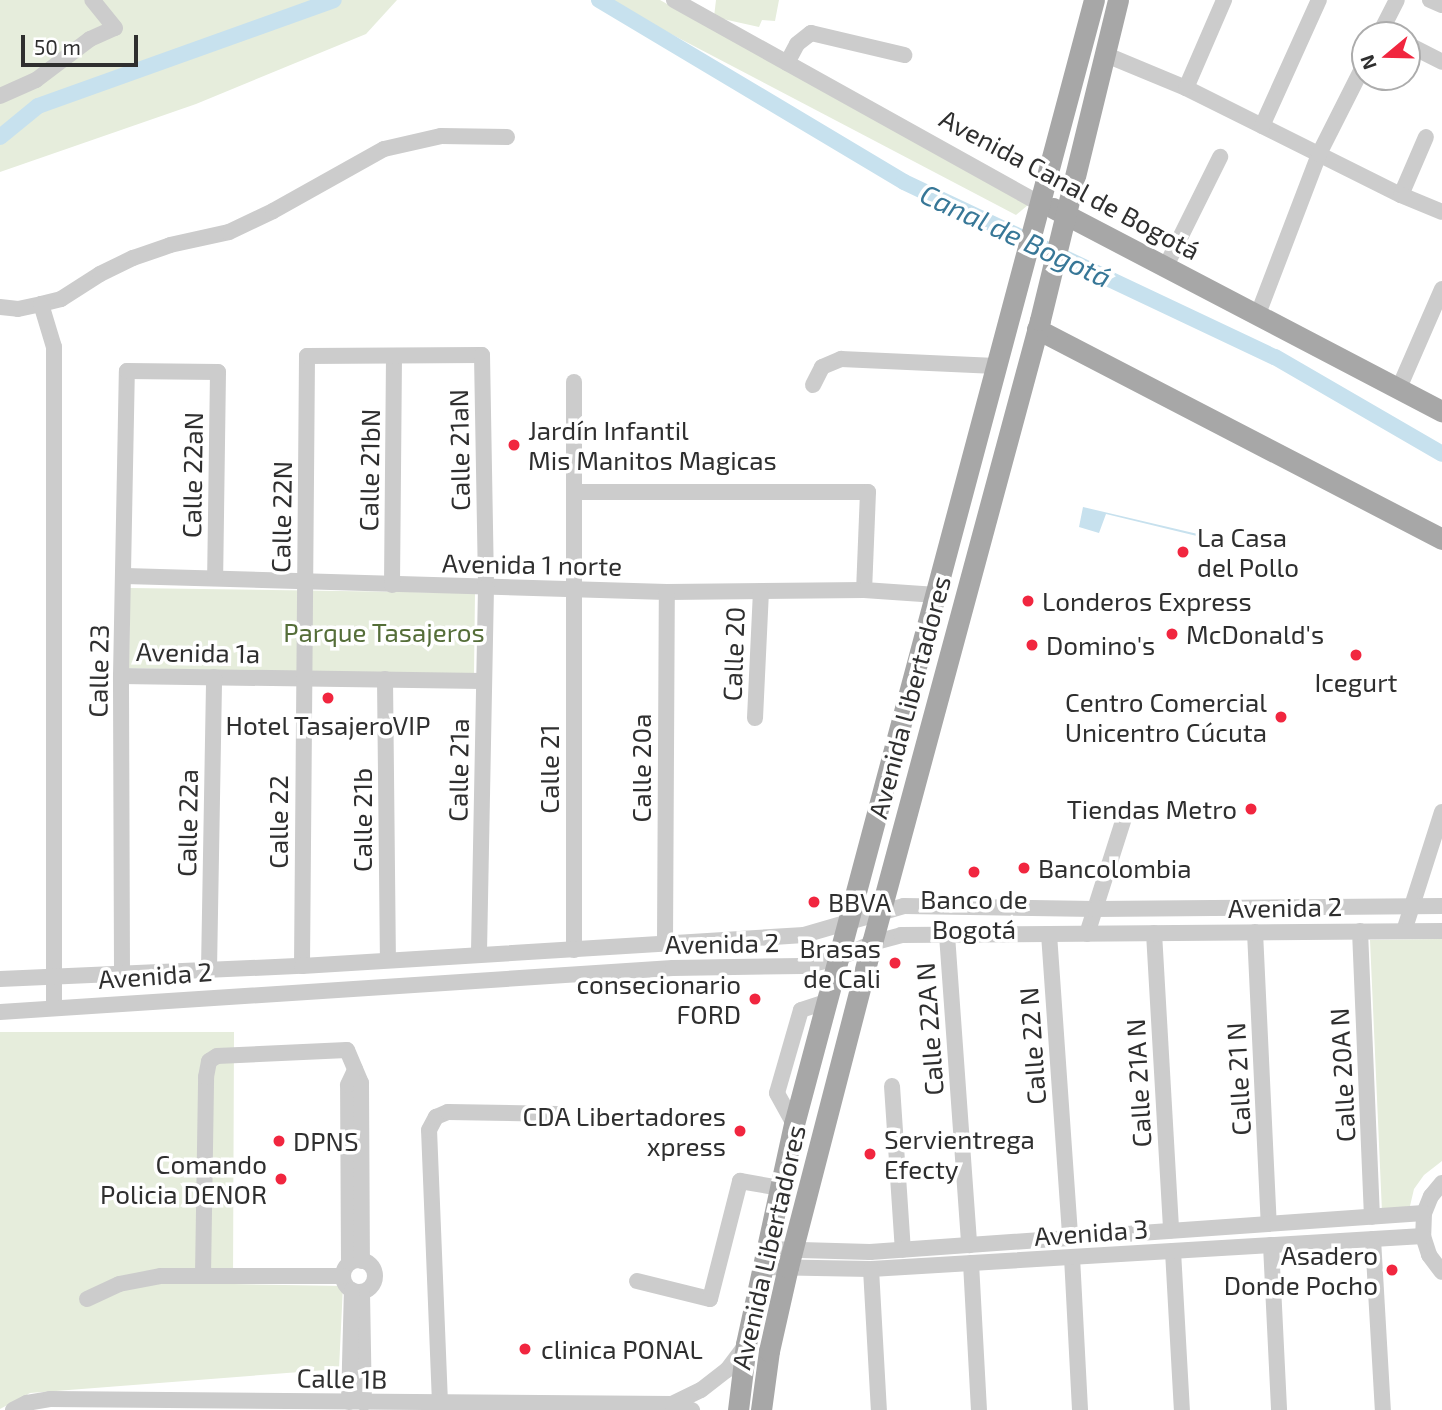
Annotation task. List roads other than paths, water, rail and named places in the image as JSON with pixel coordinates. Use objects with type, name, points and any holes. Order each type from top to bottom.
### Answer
[{"type":"main road","name":"Avenida Libertadores","points":[[738,1410],[746,1344],[794,1124],[1094,0]]},
{"type":"main road","name":"Avenida Libertadores","points":[[761,1410],[769,1351],[790,1259],[880,912],[1039,325],[1108,56],[1118,0]]},
{"type":"main road","name":"Avenida Canal de Bogotá","points":[[1037,208],[1166,266],[1442,411]]},
{"type":"main road","points":[[1039,325],[1442,539]]},
{"type":"street","points":[[0,96],[36,80],[90,39],[114,28],[92,0]]},
{"type":"street","name":"Avenida Canal de Bogotá","points":[[674,0],[1037,208]]},
{"type":"street","points":[[1128,0],[1108,56],[1186,88],[1401,195],[1442,212]]},
{"type":"street","points":[[1186,88],[1224,0]]},
{"type":"street","points":[[1262,126],[1319,0]]},
{"type":"street","points":[[1388,21],[1397,0]]},
{"type":"street","points":[[1430,0],[1442,4]]},
{"type":"street","points":[[1437,0],[1442,4]]},
{"type":"street","points":[[787,63],[797,44],[811,33],[904,55]]},
{"type":"street","points":[[1421,51],[1442,62]]},
{"type":"street","points":[[1258,314],[1320,154],[1351,91]]},
{"type":"street","points":[[0,307],[18,309],[61,299],[100,274],[133,258],[229,232],[273,211],[384,149],[441,136],[507,137]]},
{"type":"street","points":[[1401,195],[1426,137]]},
{"type":"street","points":[[1166,266],[1220,157]]},
{"type":"street","points":[[1399,388],[1442,289]]},
{"type":"street","points":[[41,304],[54,347],[54,1006]]},
{"type":"street","name":"Calle 21aN","points":[[394,356],[482,355],[486,587]]},
{"type":"street","name":"Calle 22N","points":[[304,678],[307,356],[394,356]]},
{"type":"street","name":"Calle 21bN","points":[[392,585],[394,356]]},
{"type":"street","points":[[813,385],[822,367],[841,359],[996,366]]},
{"type":"street","name":"Calle 23","points":[[122,971],[121,676],[127,371],[218,372]]},
{"type":"street","name":"Calle 22aN","points":[[215,578],[218,372]]},
{"type":"street","name":"Calle 21","points":[[574,382],[574,950]]},
{"type":"street","points":[[575,492],[869,492],[864,590]]},
{"type":"street","name":"Avenida 1 norte","points":[[125,576],[667,592],[864,590],[937,595]]},
{"type":"street","name":"Calle 21a","points":[[479,953],[486,587]]},
{"type":"street","name":"Calle 20","points":[[755,718],[761,591]]},
{"type":"street","name":"Calle 20a","points":[[665,943],[667,592]]},
{"type":"street","name":"Avenida 1a","points":[[121,676],[484,681]]},
{"type":"street","name":"Calle 22a","points":[[209,970],[214,677]]},
{"type":"street","name":"Calle 22","points":[[302,966],[304,678]]},
{"type":"street","name":"Calle 21b","points":[[385,679],[388,960]]},
{"type":"street","points":[[1404,930],[1414,906],[1442,812]]},
{"type":"street","points":[[1087,934],[1124,818]]},
{"type":"street","name":"Avenida 2","points":[[0,979],[122,971],[302,966],[804,935],[904,906],[1095,909],[1442,906]]},
{"type":"street","name":"Calle 20A N","points":[[1360,931],[1372,1217]]},
{"type":"street","name":"Avenida 2","points":[[0,1012],[54,1006],[673,968],[802,965],[839,958],[872,943],[901,935],[1442,931]]},
{"type":"street","name":"Calle 21 N","points":[[1255,932],[1269,1224]]},
{"type":"street","name":"Calle 21A N","points":[[1154,933],[1171,1231]]},
{"type":"street","name":"Calle 22 N","points":[[1049,934],[1070,1238]]},
{"type":"street","name":"Calle 22A N","points":[[947,935],[969,1245]]},
{"type":"street","points":[[203,1275],[206,1077],[209,1061],[217,1056],[347,1050],[355,1070],[348,1085],[357,1403]]},
{"type":"street","points":[[892,1086],[903,1250]]},
{"type":"street","points":[[440,1403],[429,1130],[436,1117],[447,1112],[558,1114]]},
{"type":"street","points":[[636,1281],[710,1299],[740,1181],[779,1188]]},
{"type":"street","points":[[1442,1183],[1431,1196],[1424,1213],[1423,1236],[1429,1255],[1442,1272]]},
{"type":"street","name":"Avenida 3","points":[[790,1259],[1424,1213]]},
{"type":"street","name":"Avenida 3","points":[[764,1258],[871,1269],[1423,1236]]},
{"type":"street","points":[[1373,1239],[1383,1410]]},
{"type":"street","points":[[1271,1245],[1279,1410]]},
{"type":"street","points":[[1173,1251],[1182,1410]]},
{"type":"street","points":[[1072,1257],[1080,1410]]},
{"type":"street","points":[[971,1264],[978,1410]]},
{"type":"street","points":[[871,1269],[878,1410]]},
{"type":"street","points":[[87,1299],[119,1284],[161,1276],[354,1276]]},
{"type":"street","name":"Calle 1B","points":[[672,1404],[710,1384],[727,1370],[746,1344]]},
{"type":"street","name":"Calle 1B","points":[[13,1410],[27,1403],[50,1399],[672,1404],[692,1410]]},
{"type":"water","points":[[1083,507],[1202,535],[1201,537],[1106,514],[1099,533],[1079,527]]},
{"type":"waterway","name":"Canal de Bogotá","points":[[0,137],[38,106],[334,0]]},
{"type":"waterway","name":"Canal de Bogotá","points":[[599,0],[904,182],[1275,357],[1442,454]]},
{"type":"place","name":"Jardín Infantil Mis Manitos Magicas","points":[[514,445]]},
{"type":"place","name":"La Casa del Pollo","points":[[1183,552]]},
{"type":"place","name":"Londeros Express","points":[[1028,601]]},
{"type":"place","name":"McDonald's","points":[[1172,634]]},
{"type":"place","name":"Domino's","points":[[1032,645]]},
{"type":"place","name":"Icegurt","points":[[1356,655]]},
{"type":"place","name":"Hotel TasajeroVIP","points":[[328,698]]},
{"type":"place","name":"Centro Comercial Unicentro Cúcuta","points":[[1281,717]]},
{"type":"place","name":"Tiendas Metro","points":[[1251,809]]},
{"type":"place","name":"Bancolombia","points":[[1024,868]]},
{"type":"place","name":"Banco de Bogotá","points":[[974,872]]},
{"type":"place","name":"BBVA","points":[[814,902]]},
{"type":"place","name":"Brasas de Cali","points":[[895,963]]},
{"type":"place","name":"consecionario FORD","points":[[755,999]]},
{"type":"place","name":"CDA Libertadores xpress","points":[[740,1131]]},
{"type":"place","name":"DPNS","points":[[279,1141]]},
{"type":"place","name":"Servientrega Efecty","points":[[870,1154]]},
{"type":"place","name":"Comando Policia DENOR","points":[[281,1179]]},
{"type":"place","name":"Asadero Donde Pocho","points":[[1392,1270]]},
{"type":"place","name":"clinica PONAL","points":[[525,1349]]},
{"type":"park label","name":"Parque Tasajeros","points":[[384,632]]}]
